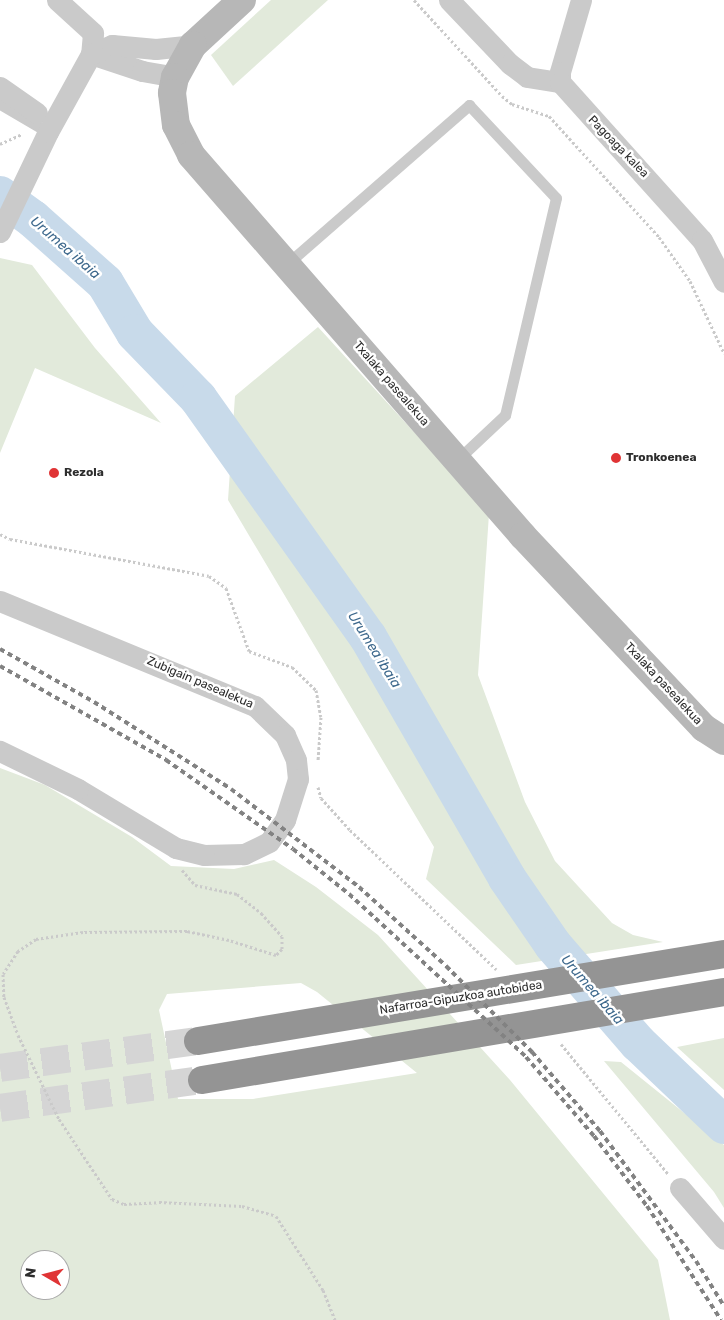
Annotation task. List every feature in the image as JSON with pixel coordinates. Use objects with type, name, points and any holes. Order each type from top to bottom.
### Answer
[{"type":"highway","name":"Nafarroa-Gipuzkoa autobidea","points":[[198,1041],[724,954]]},
{"type":"highway","points":[[202,1080],[724,992]]},
{"type":"main road","name":"Txalaka pasealekua","points":[[242,0],[193,45],[175,77],[172,93],[176,126],[191,155],[523,536],[704,728],[724,741]]},
{"type":"street","points":[[0,232],[46,136],[91,54],[93,33],[57,0]]},
{"type":"street","points":[[449,0],[510,64],[527,77],[560,82],[560,72],[581,0]]},
{"type":"street","points":[[91,54],[102,47],[118,44],[156,49],[193,45]]},
{"type":"street","points":[[91,54],[142,71],[175,77]]},
{"type":"street","name":"Pagoaga kalea","points":[[560,82],[702,240],[724,282]]},
{"type":"street","points":[[0,87],[37,113]]},
{"type":"street","points":[[702,240],[713,245],[724,242]]},
{"type":"street","name":"Zubigain pasealekua","points":[[0,600],[255,706],[278,725],[296,760],[297,789],[279,831],[269,842],[244,854],[213,856],[195,854],[176,848],[78,789],[0,751]]},
{"type":"street","points":[[680,1188],[724,1238]]},
{"type":"lane","points":[[0,104],[46,136]]},
{"type":"lane","points":[[286,264],[468,105],[556,198],[506,415],[458,460]]},
{"type":"path","points":[[414,0],[502,96],[512,104],[549,116],[659,237],[690,281],[724,352]]},
{"type":"path","points":[[0,534],[10,540],[209,576],[226,588],[249,651],[292,667],[316,690],[321,717],[318,764]]},
{"type":"path","points":[[317,782],[322,798],[350,830],[481,951],[499,972]]},
{"type":"path","points":[[176,848],[175,859],[196,885],[237,894],[273,925],[282,936],[282,949],[276,955],[229,940],[187,931],[83,932],[36,939],[18,951],[3,974],[4,997],[18,1035],[59,1118],[112,1199],[124,1204],[159,1202],[242,1206],[276,1216],[323,1290],[335,1320]]},
{"type":"path","points":[[554,1036],[680,1188]]},
{"type":"green space","points":[[271,0],[328,0],[233,86],[211,55]]},
{"type":"green space","points":[[0,258],[32,265],[95,348],[161,423],[35,368],[0,453]]},
{"type":"green space","points":[[318,327],[489,514],[478,675],[525,802],[555,861],[612,923],[633,935],[663,942],[516,965],[426,879],[434,847],[228,500],[235,396]]},
{"type":"green space","points":[[0,768],[45,785],[132,837],[171,866],[234,869],[274,860],[316,887],[378,935],[510,1080],[658,1260],[670,1320],[0,1320]],"holes":[[[301,983],[317,992],[417,1073],[253,1099],[178,1099],[159,1010],[167,994]]]},
{"type":"green space","points":[[724,1038],[724,1090],[677,1047]]},
{"type":"green space","points":[[604,1061],[621,1062],[724,1145],[724,1208],[714,1192]]},
{"type":"waterway","name":"Urumea ibaia","points":[[0,195],[33,219],[105,283],[135,333],[198,398],[368,637],[507,878],[553,945],[638,1043],[724,1125]]},
{"type":"tunnel","points":[[0,1068],[198,1041]]},
{"type":"tunnel","points":[[0,1108],[202,1080]]},
{"type":"railway","points":[[0,649],[94,702],[231,789],[359,887],[446,966],[532,1052],[600,1131],[696,1261],[724,1306]]},
{"type":"railway","points":[[0,666],[166,760],[293,849],[349,894],[526,1057],[594,1136],[647,1206],[721,1320]]},
{"type":"place","name":"Tronkoenea","points":[[616,458]]},
{"type":"place","name":"Rezola","points":[[54,473]]}]
